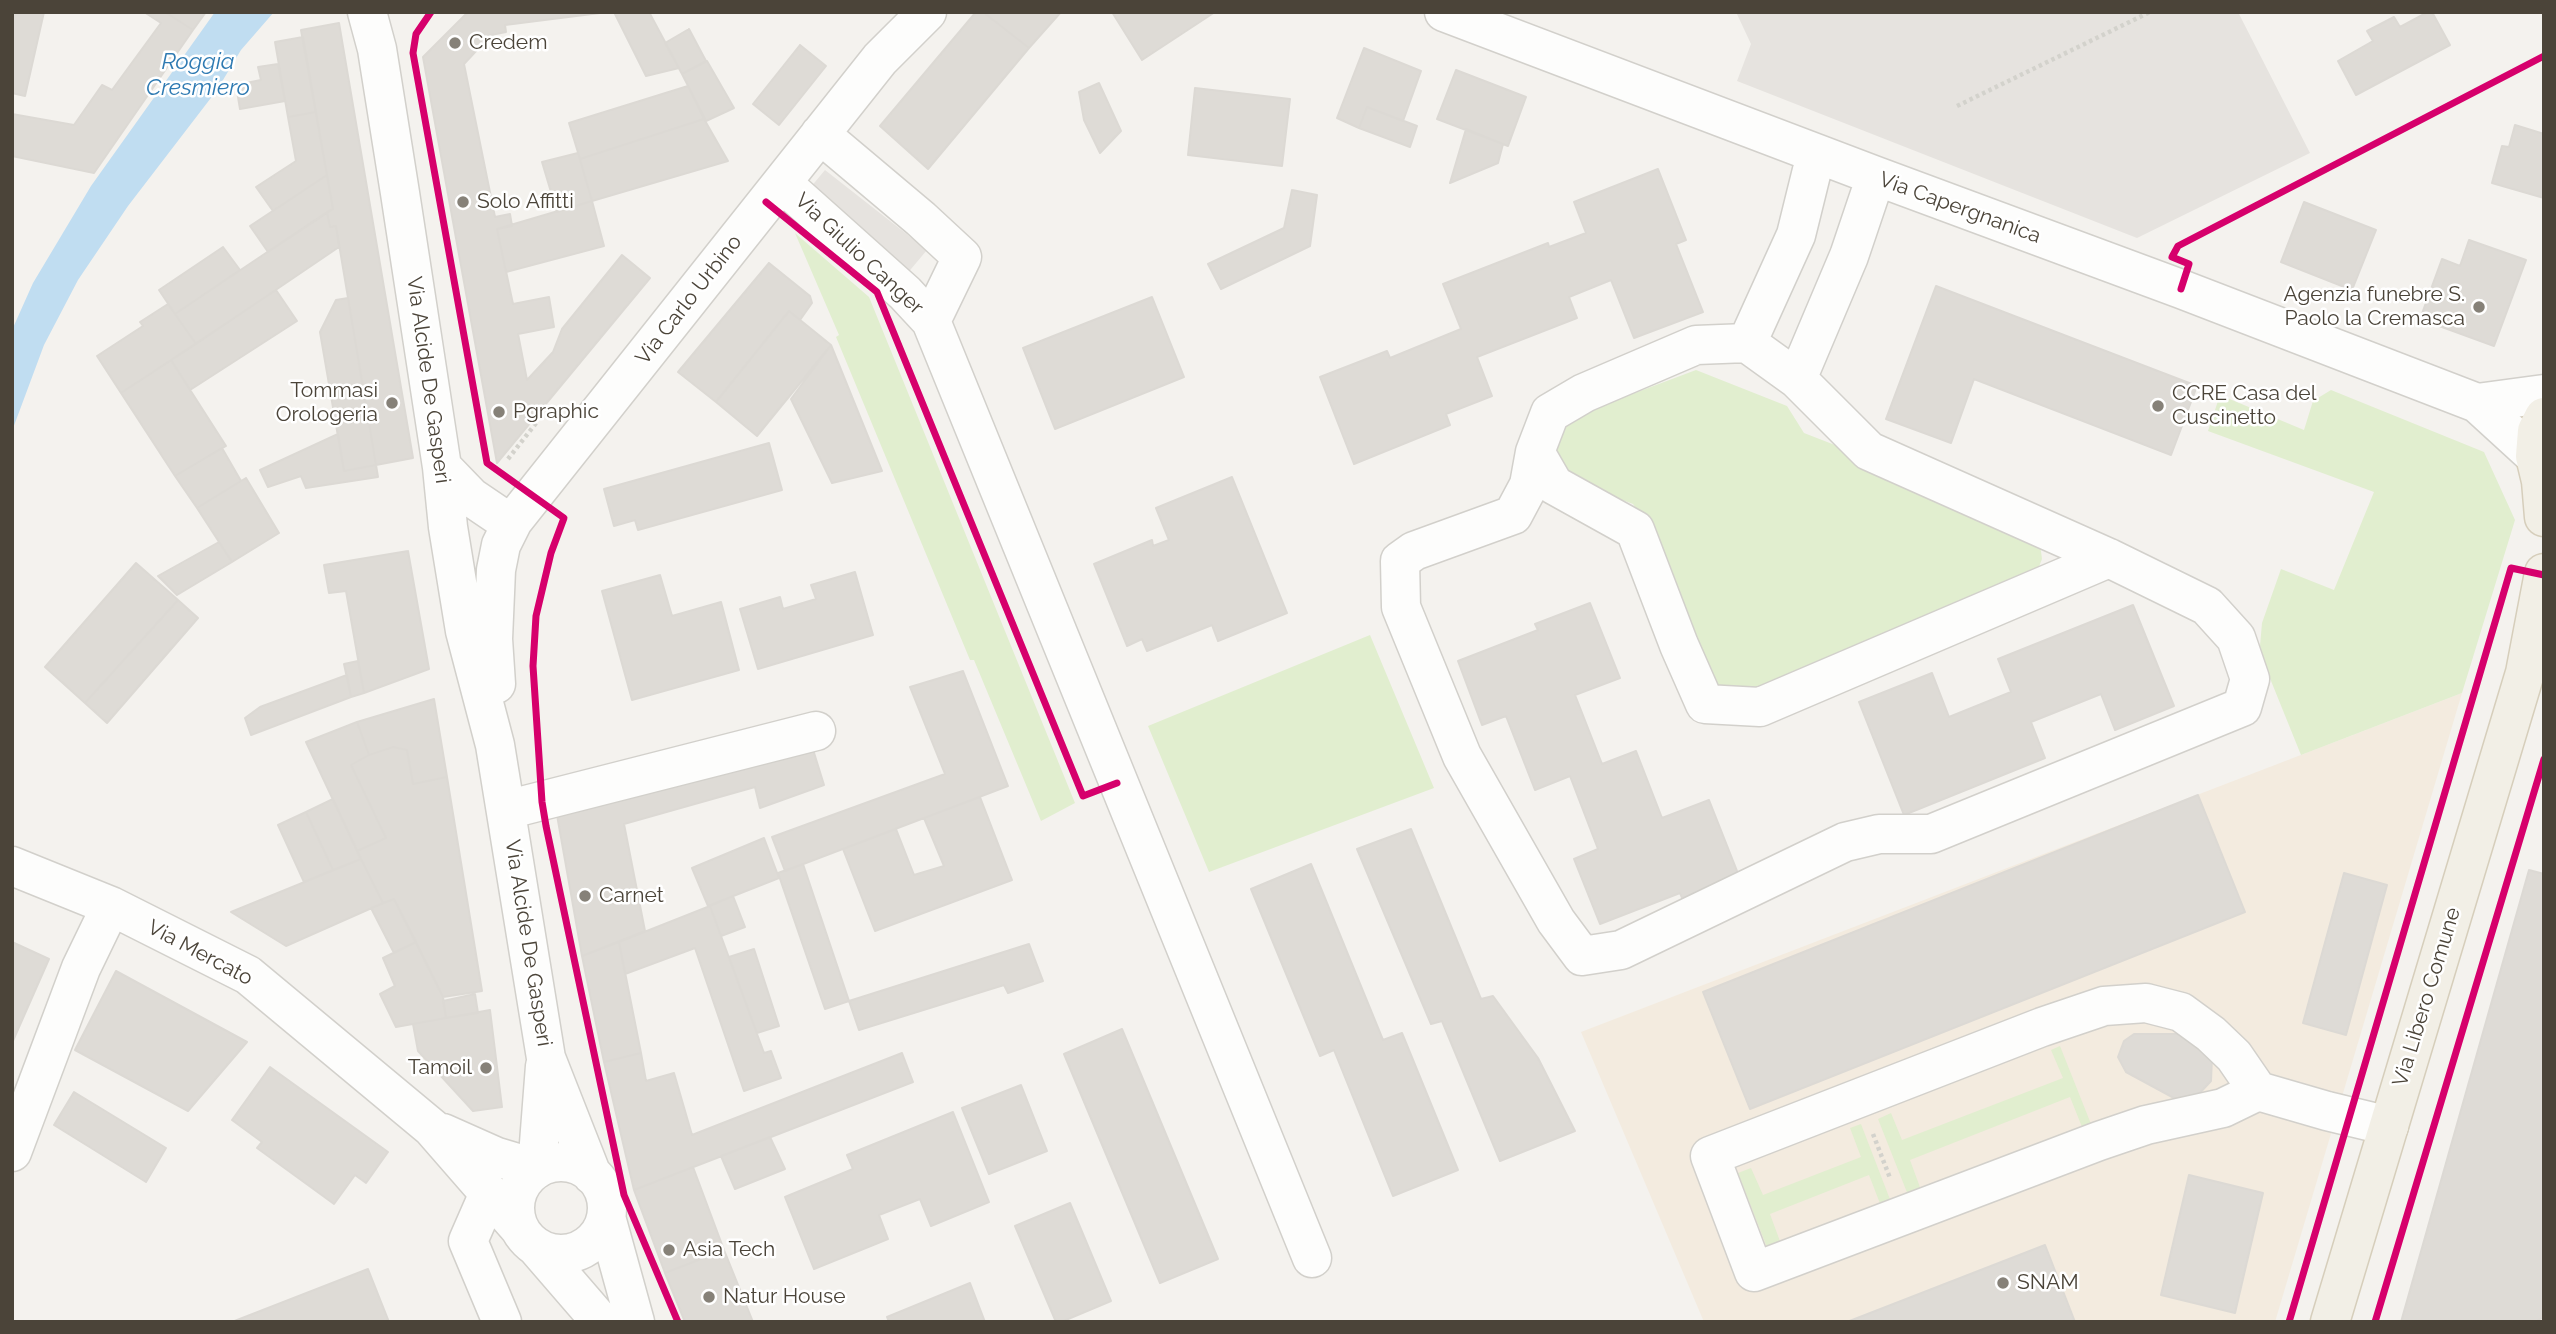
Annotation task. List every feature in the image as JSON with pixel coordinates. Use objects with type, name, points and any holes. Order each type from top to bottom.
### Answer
[{"type":"main road","points":[[2541,485],[2538,431],[2544,417]]},
{"type":"main road","name":"Via Libero Comune","points":[[2330,1322],[2525,673],[2544,573]]},
{"type":"main road","name":"Via Libero Comune","points":[[2525,673],[2544,639]]},
{"type":"street","name":"Via Alcide De Gasperi","points":[[367,12],[377,50],[465,631],[495,746],[546,1058],[592,1175]]},
{"type":"street","points":[[377,50],[386,12]]},
{"type":"street","name":"Via Carlo Urbino","points":[[513,521],[880,59],[927,12]]},
{"type":"street","name":"Via Capergnanica","points":[[1444,12],[2477,403],[2544,394]]},
{"type":"street","name":"Via Giulio Canger","points":[[782,183],[905,293],[931,321],[962,257],[820,134]]},
{"type":"street","points":[[1747,343],[1797,235],[1816,154]]},
{"type":"street","points":[[1797,379],[1849,256],[1876,176]]},
{"type":"street","points":[[931,321],[1312,1258]]},
{"type":"street","points":[[1747,343],[1797,379],[1869,451],[2109,558],[2207,606],[2236,638],[2250,679],[2242,707],[1931,834],[1879,834],[1845,842],[1621,950],[1582,956],[1556,920],[1462,756],[1401,607],[1400,561],[1414,551],[1513,514],[1529,485],[1535,452],[1550,413],[1584,393],[1696,345],[1747,343]]},
{"type":"street","name":"Via Capergnanica","points":[[2477,403],[2541,485]]},
{"type":"street","points":[[1535,452],[1554,485],[1635,530],[1679,645],[1705,704],[1760,707],[2109,558]]},
{"type":"street","points":[[442,467],[471,497],[502,518],[513,521]]},
{"type":"street","name":"Via Alcide De Gasperi","points":[[495,746],[495,580],[502,545],[513,521]]},
{"type":"street","points":[[506,810],[816,732]]},
{"type":"street","name":"Via Mercato","points":[[12,866],[111,906],[248,975],[432,1128],[529,1239]]},
{"type":"street","points":[[12,1152],[81,968],[111,906]]},
{"type":"street","points":[[2258,1091],[2223,1108],[2146,1125],[2099,1141],[1754,1272],[1710,1156],[2042,1027],[2104,1006],[2147,1003],[2181,1012],[2211,1034],[2234,1056],[2258,1091],[2389,1126]]},
{"type":"street","name":"Via Alcide De Gasperi","points":[[537,1169],[546,1058]]},
{"type":"street","name":"Via Mercato","points":[[432,1128],[497,1157],[537,1169]]},
{"type":"street","points":[[601,1322],[529,1239],[515,1202],[519,1189],[527,1178],[550,1163],[579,1166],[592,1175],[601,1187],[606,1202],[606,1217],[635,1322]]},
{"type":"street","points":[[489,1193],[468,1241],[502,1322]]},
{"type":"street","points":[[529,1239],[551,1253],[578,1251],[590,1244],[600,1232],[606,1217]]},
{"type":"path","points":[[1957,106],[2150,12]]},
{"type":"path","points":[[1859,1098],[1905,1215]]},
{"type":"shaded area","points":[[1736,12],[2238,12],[2310,153],[2137,238],[1737,81],[1751,44]]},
{"type":"shaded area","points":[[825,170],[927,250],[906,275],[805,194]]},
{"type":"shaded area","points":[[2462,693],[2275,1322],[1704,1322],[1581,1032]]},
{"type":"green space","points":[[795,233],[869,297],[1075,803],[1041,821],[974,660],[970,660]]},
{"type":"green space","points":[[1696,370],[1787,406],[1804,433],[1840,447],[2040,544],[2042,559],[2036,574],[2020,585],[1733,696],[1713,691],[1647,524],[1633,504],[1574,482],[1558,461],[1554,438],[1571,417]]},
{"type":"green space","points":[[2331,390],[2484,452],[2515,520],[2462,693],[2301,755],[2267,671],[2260,646],[2262,623],[2281,569],[2334,590],[2374,492],[2208,431],[2220,395],[2304,430],[2313,401]]},
{"type":"green space","points":[[1370,635],[1434,788],[1209,872],[1148,726]]},
{"type":"green space","points":[[2060,1046],[2091,1124],[2082,1127],[2070,1097],[1910,1160],[1921,1190],[1908,1195],[1878,1119],[1891,1113],[1902,1140],[2063,1078],[2051,1050]]},
{"type":"green space","points":[[1861,1124],[1891,1202],[1881,1206],[1869,1175],[1770,1214],[1781,1244],[1768,1250],[1738,1173],[1751,1168],[1763,1195],[1861,1157],[1850,1128]]},
{"type":"water","name":"Roggia Cresmiero","points":[[215,12],[274,12],[241,50],[217,90],[128,206],[78,280],[44,345],[12,431],[12,330],[33,283],[91,186]]},
{"type":"building","points":[[12,12],[44,12],[25,96],[12,93]]},
{"type":"building","points":[[144,12],[165,12],[193,30],[94,173],[12,156],[12,114],[74,125],[102,85],[112,90],[161,23]]},
{"type":"building","points":[[165,12],[206,12],[193,30]]},
{"type":"building","points":[[468,12],[608,12],[505,25],[506,32],[491,35],[464,64],[495,217],[510,214],[512,226],[497,229],[513,304],[549,297],[554,327],[518,334],[527,380],[553,352],[562,329],[622,255],[650,278],[497,463],[423,57]]},
{"type":"building","points":[[614,12],[649,12],[679,68],[646,76]]},
{"type":"building","points":[[976,12],[983,12],[1029,48],[928,169],[880,126]]},
{"type":"building","points":[[983,12],[1061,12],[1029,48]]},
{"type":"building","points":[[1112,12],[1215,12],[1142,60]]},
{"type":"building","points":[[2432,12],[2450,45],[2356,95],[2338,61],[2373,41],[2367,31],[2394,17],[2400,27]]},
{"type":"building","points":[[339,23],[413,458],[376,465],[336,226],[330,227],[327,212],[333,209],[301,30]]},
{"type":"building","points":[[689,29],[706,61],[682,74],[665,43]]},
{"type":"building","points":[[303,37],[316,112],[288,117],[275,42]]},
{"type":"building","points":[[800,45],[826,66],[779,125],[753,104]]},
{"type":"building","points":[[1364,48],[1421,71],[1403,121],[1367,107],[1359,128],[1337,118]]},
{"type":"building","points":[[707,61],[734,108],[706,121],[682,74]]},
{"type":"building","points":[[278,64],[285,101],[240,109],[236,85],[261,80],[258,67]]},
{"type":"building","points":[[1456,70],[1526,97],[1508,146],[1437,119]]},
{"type":"building","points":[[1099,83],[1121,131],[1100,153],[1084,120],[1079,92]]},
{"type":"building","points":[[688,86],[704,119],[580,159],[569,123]]},
{"type":"building","points":[[1195,88],[1290,99],[1282,166],[1188,155]]},
{"type":"building","points":[[1367,107],[1417,126],[1410,147],[1359,128]]},
{"type":"building","points":[[316,112],[327,175],[273,211],[256,187],[296,161],[288,117]]},
{"type":"building","points":[[704,119],[728,161],[592,201],[580,159]]},
{"type":"building","points":[[2515,125],[2544,134],[2544,198],[2492,183],[2502,146],[2509,147]]},
{"type":"building","points":[[1466,129],[1503,144],[1498,163],[1450,183]]},
{"type":"building","points":[[578,153],[592,201],[557,212],[542,162]]},
{"type":"building","points":[[1658,169],[1686,240],[1676,244],[1703,312],[1634,338],[1611,280],[1569,297],[1577,318],[1477,357],[1492,396],[1446,414],[1450,425],[1354,464],[1320,377],[1387,351],[1390,358],[1461,329],[1443,284],[1548,243],[1549,247],[1586,233],[1574,202]]},
{"type":"building","points":[[327,175],[333,209],[268,252],[250,226]]},
{"type":"building","points":[[1292,190],[1317,195],[1310,246],[1221,289],[1208,264],[1284,228]]},
{"type":"building","points":[[592,201],[604,246],[506,272],[497,229]]},
{"type":"building","points":[[2304,202],[2376,230],[2352,290],[2281,262]]},
{"type":"building","points":[[327,212],[330,227],[336,226],[339,247],[196,344],[175,314]]},
{"type":"building","points":[[2469,240],[2526,260],[2494,346],[2420,319],[2442,259],[2460,266]]},
{"type":"building","points":[[223,247],[240,270],[175,314],[159,290]]},
{"type":"building","points":[[769,263],[810,296],[812,303],[800,320],[789,311],[716,402],[678,372]]},
{"type":"building","points":[[1936,286],[2197,386],[2171,455],[1974,379],[1951,443],[1886,419]]},
{"type":"building","points":[[276,290],[297,321],[190,390],[171,360]]},
{"type":"building","points":[[1152,297],[1184,377],[1055,429],[1023,348]]},
{"type":"building","points":[[348,298],[376,465],[344,471],[320,332],[336,300]]},
{"type":"building","points":[[168,304],[196,344],[121,393],[97,356],[143,326],[140,322]]},
{"type":"building","points":[[789,311],[831,345],[757,436],[716,402]]},
{"type":"building","points":[[831,345],[882,471],[832,483],[791,399]]},
{"type":"building","points":[[171,360],[226,446],[175,476],[121,393]]},
{"type":"building","points":[[338,434],[344,471],[376,465],[378,477],[306,488],[301,476],[268,487],[260,470]]},
{"type":"building","points":[[769,443],[782,490],[638,530],[635,520],[614,526],[604,489]]},
{"type":"building","points":[[222,448],[241,481],[197,508],[175,476]]},
{"type":"building","points":[[1232,477],[1287,613],[1218,641],[1212,625],[1147,651],[1142,639],[1127,646],[1094,564],[1152,540],[1153,546],[1169,540],[1156,508]]},
{"type":"building","points":[[246,478],[279,533],[232,562],[197,508]]},
{"type":"building","points":[[219,542],[232,562],[177,595],[158,576]]},
{"type":"building","points":[[408,551],[429,669],[364,693],[346,591],[329,593],[324,565]]},
{"type":"building","points":[[136,563],[178,600],[85,703],[45,667]]},
{"type":"building","points":[[855,572],[873,635],[758,669],[740,609],[780,597],[783,609],[816,599],[811,585]]},
{"type":"building","points":[[660,575],[672,616],[721,602],[739,670],[632,700],[602,591]]},
{"type":"building","points":[[178,600],[198,618],[107,723],[85,703]]},
{"type":"building","points":[[1590,603],[1620,678],[1575,695],[1602,764],[1636,751],[1662,818],[1709,800],[1739,876],[1682,898],[1680,893],[1600,924],[1574,859],[1598,849],[1570,776],[1535,790],[1506,716],[1482,725],[1458,661],[1538,630],[1535,624]]},
{"type":"building","points":[[2133,605],[2174,706],[2115,730],[2101,694],[2031,722],[2045,758],[1904,815],[1859,702],[1932,673],[1949,717],[2011,692],[1998,659]]},
{"type":"building","points":[[358,661],[364,693],[351,697],[344,664]]},
{"type":"building","points":[[963,671],[1008,786],[785,871],[772,837],[945,774],[910,687]]},
{"type":"building","points":[[347,675],[351,697],[251,735],[245,718],[260,707]]},
{"type":"building","points":[[434,699],[447,777],[413,784],[407,750],[393,747],[369,755],[357,722]]},
{"type":"building","points":[[357,722],[369,755],[351,765],[386,838],[357,851],[306,742]]},
{"type":"building","points":[[811,743],[824,785],[760,808],[755,787],[624,824],[645,931],[582,956],[557,815]]},
{"type":"building","points":[[393,747],[407,750],[413,784],[447,777],[482,991],[443,997],[394,899],[383,903],[357,851],[386,838],[351,765],[369,755]]},
{"type":"building","points":[[2198,795],[2245,912],[1750,1109],[1703,992]]},
{"type":"building","points":[[980,797],[1012,880],[875,931],[843,849],[896,829],[914,875],[944,866],[924,818]]},
{"type":"building","points":[[333,799],[361,859],[333,870],[306,812]]},
{"type":"building","points":[[306,812],[333,870],[304,882],[278,825]]},
{"type":"building","points":[[1411,829],[1481,999],[1493,996],[1538,1058],[1575,1131],[1500,1161],[1442,1021],[1431,1024],[1357,849]]},
{"type":"building","points":[[764,838],[779,878],[708,906],[692,868]]},
{"type":"building","points":[[361,859],[383,903],[286,946],[231,912]]},
{"type":"building","points":[[803,864],[849,1001],[825,1009],[778,873]]},
{"type":"building","points":[[1311,864],[1383,1040],[1402,1033],[1458,1170],[1393,1196],[1334,1050],[1320,1056],[1251,889]]},
{"type":"building","points":[[2529,870],[2544,874],[2544,1317],[2535,1322],[2401,1322]]},
{"type":"building","points":[[2344,873],[2387,885],[2346,1035],[2303,1023]]},
{"type":"building","points":[[733,896],[745,927],[721,936],[710,906]]},
{"type":"building","points":[[394,899],[416,942],[394,953],[371,908]]},
{"type":"building","points":[[710,906],[764,1053],[771,1051],[781,1078],[744,1091],[695,948],[625,974],[619,942]]},
{"type":"building","points":[[12,942],[49,959],[12,1043]]},
{"type":"building","points":[[416,942],[443,997],[446,1018],[396,1027],[380,994],[395,986],[383,958]]},
{"type":"building","points":[[619,942],[641,1053],[604,1062],[582,956]]},
{"type":"building","points":[[1029,944],[1043,981],[1008,993],[1004,985],[859,1030],[849,1001]]},
{"type":"building","points":[[754,949],[779,1026],[757,1033],[729,957]]},
{"type":"building","points":[[116,971],[247,1042],[188,1111],[75,1050]]},
{"type":"building","points":[[475,994],[478,1013],[446,1018],[443,1001]]},
{"type":"building","points":[[490,1010],[502,1107],[473,1111],[418,1051],[413,1024]]},
{"type":"building","points":[[1122,1029],[1218,1259],[1160,1283],[1064,1054]]},
{"type":"building","points":[[2134,1034],[2182,1034],[2212,1057],[2211,1081],[2195,1098],[2174,1098],[2126,1072],[2118,1057],[2124,1041]]},
{"type":"building","points":[[641,1053],[646,1081],[674,1073],[692,1135],[902,1053],[913,1082],[634,1190],[604,1062]]},
{"type":"building","points":[[270,1067],[388,1152],[366,1183],[355,1175],[334,1204],[257,1148],[262,1142],[232,1120]]},
{"type":"building","points":[[1021,1085],[1047,1151],[989,1174],[962,1108]]},
{"type":"building","points":[[74,1092],[166,1148],[146,1182],[54,1125]]},
{"type":"building","points":[[953,1112],[989,1202],[931,1226],[920,1199],[879,1215],[888,1239],[814,1269],[785,1197],[853,1169],[847,1155]]},
{"type":"building","points":[[770,1137],[785,1169],[735,1189],[721,1156]]},
{"type":"building","points":[[693,1167],[724,1250],[665,1273],[634,1190]]},
{"type":"building","points":[[2189,1175],[2263,1193],[2235,1313],[2161,1295]]},
{"type":"building","points":[[1070,1203],[1111,1301],[1056,1322],[1015,1226]]},
{"type":"building","name":"SNAM","points":[[2045,1245],[2075,1322],[1847,1322]]},
{"type":"building","name":"Natur House","points":[[724,1250],[753,1322],[685,1322],[665,1273]]},
{"type":"building","points":[[368,1269],[389,1322],[232,1322]]},
{"type":"building","points":[[970,1283],[985,1322],[889,1322],[887,1317]]},
{"type":"cycle path","points":[[431,12],[416,34],[413,53],[487,463],[564,518],[551,553],[536,616],[533,666],[546,826],[624,1195],[678,1322]]},
{"type":"cycle path","points":[[2181,289],[2189,264],[2172,257],[2178,246],[2544,56]]},
{"type":"cycle path","points":[[766,202],[877,292],[1083,796],[1117,783]]},
{"type":"cycle path","points":[[2289,1322],[2511,568],[2544,575]]},
{"type":"cycle path","points":[[2375,1322],[2544,759]]},
{"type":"place","name":"Credem","points":[[455,43]]},
{"type":"place","name":"Solo Affitti","points":[[463,202]]},
{"type":"place","name":"Agenzia funebre S. Paolo la Cremasca","points":[[2479,307]]},
{"type":"place","name":"Tommasi Orologeria","points":[[392,403]]},
{"type":"place","name":"CCRE Casa del Cuscinetto","points":[[2158,406]]},
{"type":"place","name":"Pgraphic","points":[[499,412]]},
{"type":"place","name":"Carnet","points":[[585,896]]},
{"type":"place","name":"Tamoil","points":[[486,1068]]},
{"type":"place","name":"Asia Tech","points":[[669,1250]]},
{"type":"place","name":"SNAM","points":[[2003,1283]]},
{"type":"place","name":"Natur House","points":[[709,1297]]}]
